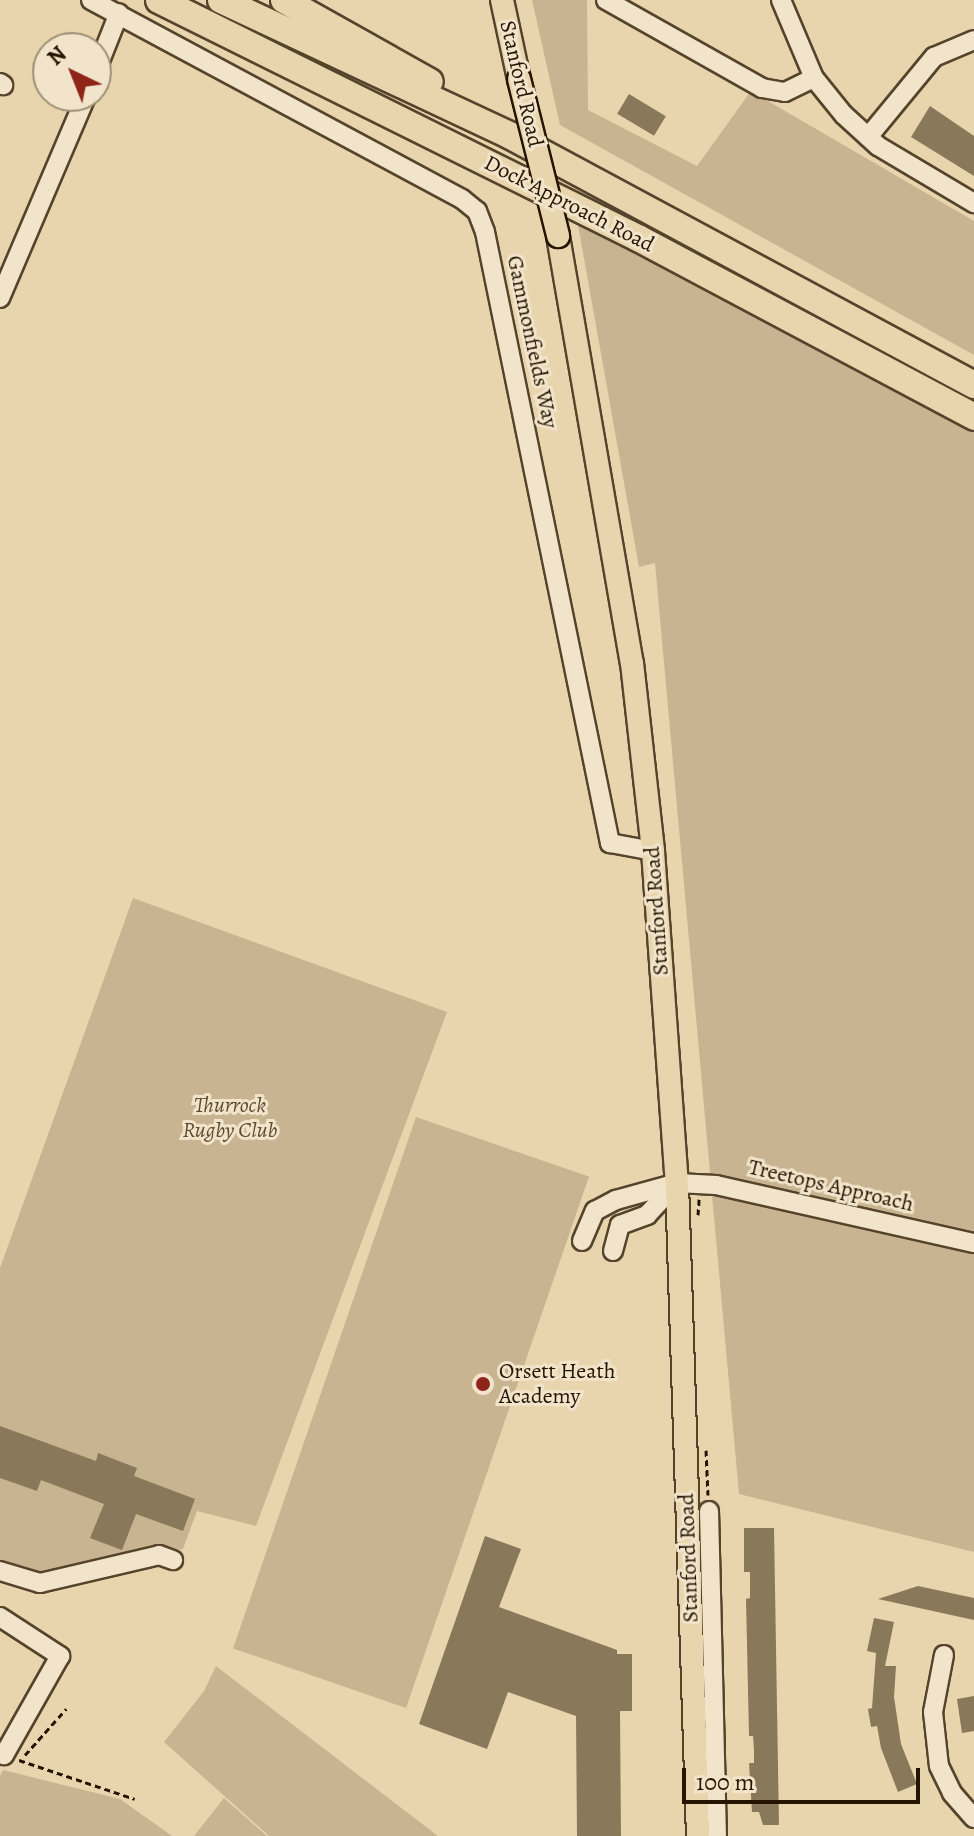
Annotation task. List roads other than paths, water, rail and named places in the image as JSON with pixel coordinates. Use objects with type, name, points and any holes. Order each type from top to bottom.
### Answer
[{"type":"highway","name":"Dock Approach Road","points":[[159,0],[638,238],[974,417]]},
{"type":"highway","points":[[221,0],[509,135]]},
{"type":"highway","points":[[284,0],[409,68],[509,135]]},
{"type":"highway","name":"Dock Approach Road","points":[[509,135],[974,385]]},
{"type":"main road","name":"Stanford Road","points":[[502,0],[558,236],[632,663],[653,851],[677,1183],[698,1836]]},
{"type":"street","points":[[91,0],[119,13],[111,32]]},
{"type":"street","points":[[606,0],[762,88],[785,92],[814,78]]},
{"type":"street","points":[[781,0],[814,78],[844,115],[868,137],[974,203]]},
{"type":"street","name":"Gammonfields Way","points":[[119,13],[462,199],[477,211],[485,232],[610,843],[653,851]]},
{"type":"street","points":[[868,137],[934,57],[974,40]]},
{"type":"street","points":[[0,298],[79,112]]},
{"type":"street","points":[[620,1225],[647,1215],[677,1183]]},
{"type":"street","name":"Treetops Approach","points":[[595,1211],[616,1200],[677,1183],[716,1185],[974,1243]]},
{"type":"street","points":[[582,1241],[595,1211],[611,1215],[620,1225]]},
{"type":"street","points":[[613,1251],[620,1225]]},
{"type":"street","points":[[709,1511],[717,1836]]},
{"type":"street","points":[[0,1571],[40,1583],[159,1555],[173,1560]]},
{"type":"street","points":[[0,1617],[60,1656],[8,1756]]},
{"type":"street","points":[[944,1655],[933,1712],[939,1766],[952,1793],[974,1818]]},
{"type":"place","name":"Orsett Heath Academy","points":[[483,1384]]},
{"type":"park label","name":"Thurrock Rugby Club","points":[[230,1118]]}]
